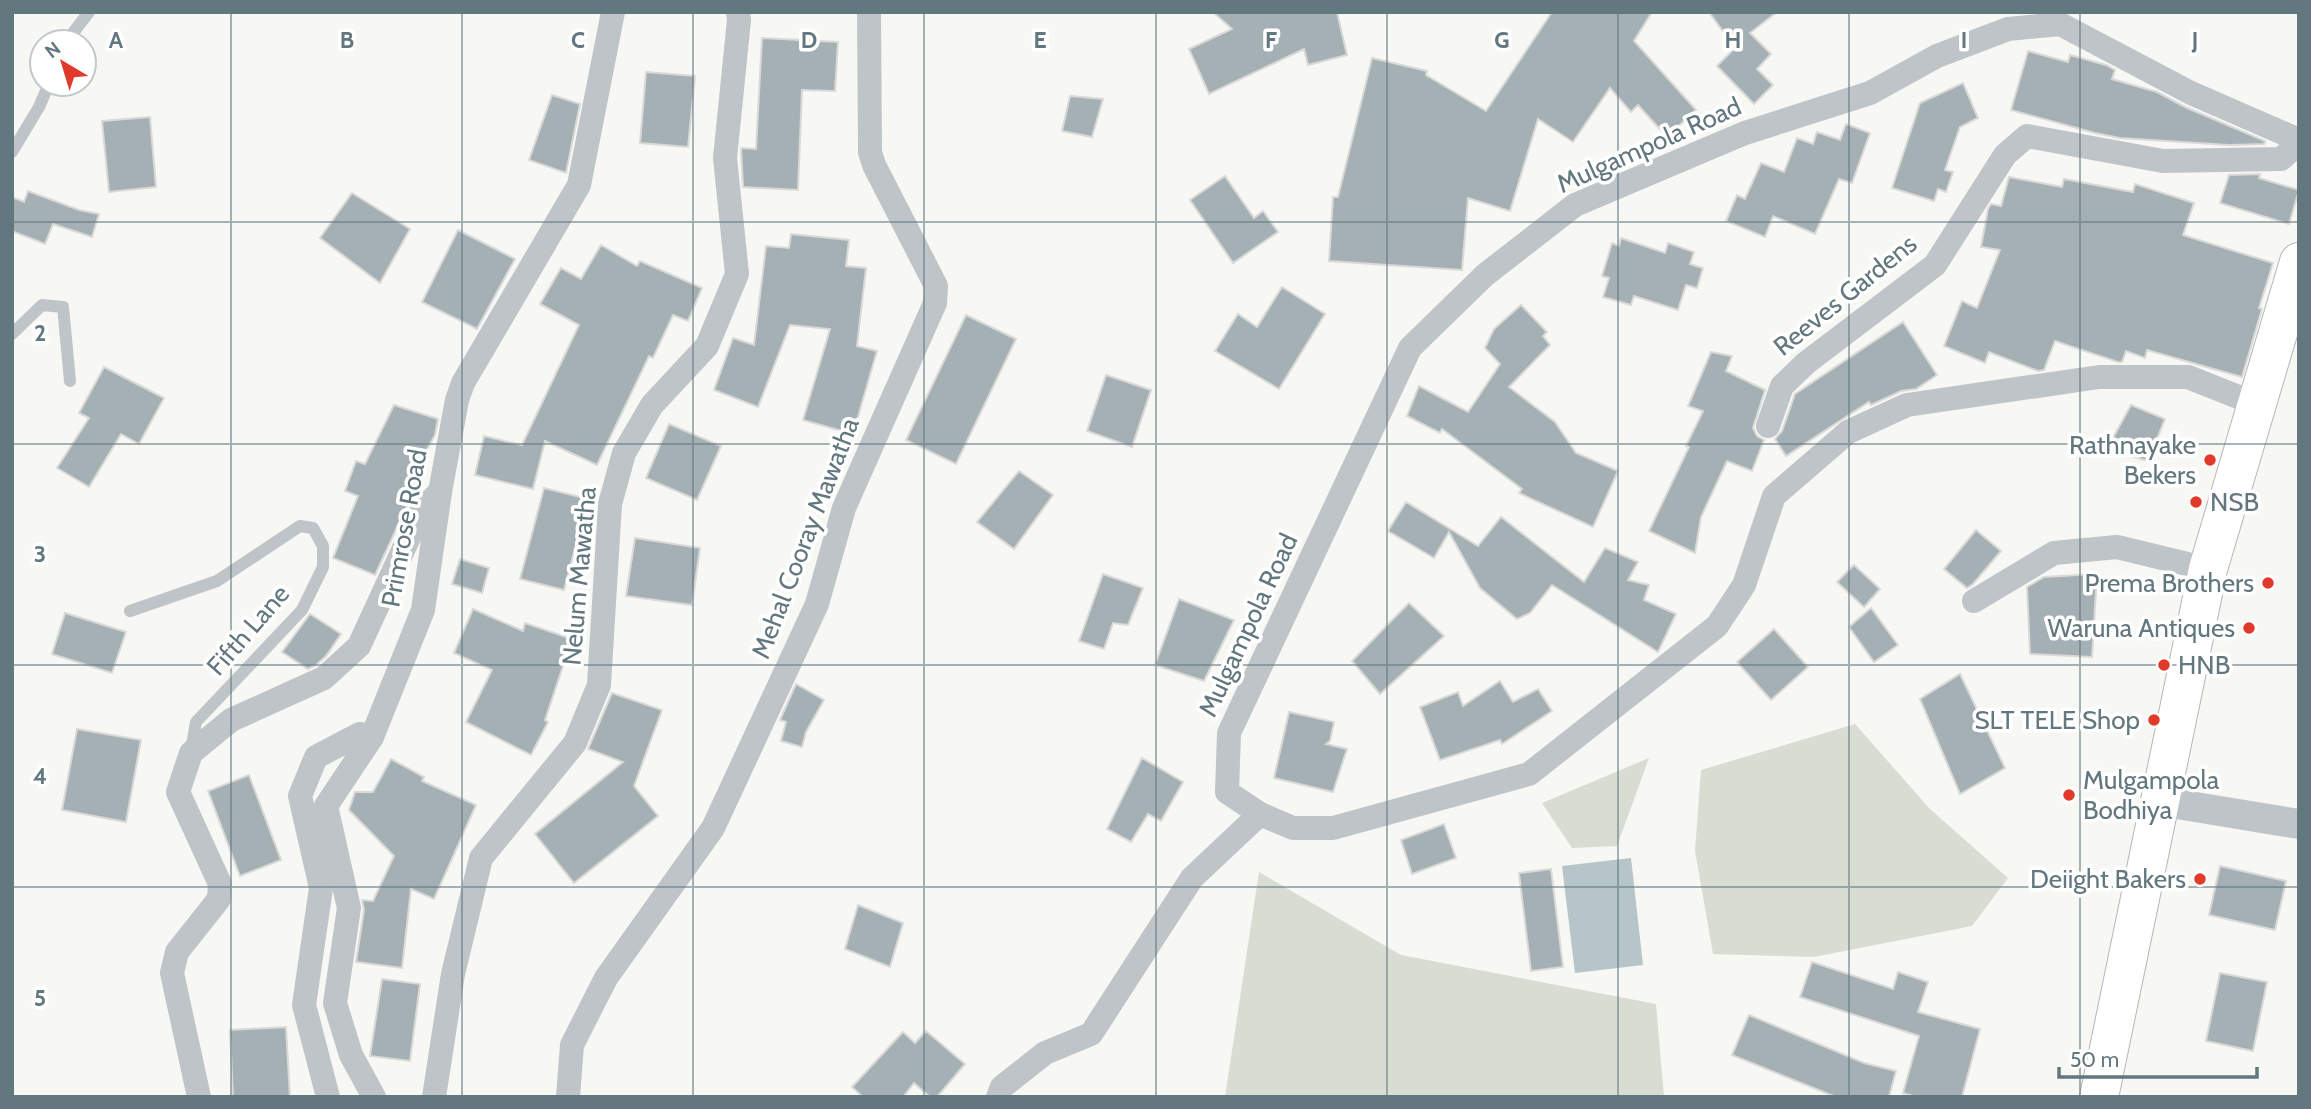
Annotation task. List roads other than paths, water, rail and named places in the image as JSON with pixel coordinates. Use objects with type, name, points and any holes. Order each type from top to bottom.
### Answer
[{"type":"highway","points":[[2099,1097],[2208,569],[2299,262]]},
{"type":"street","name":"Primrose Road","points":[[374,1097],[351,1055],[335,1003],[349,908],[326,806],[372,737],[423,610],[440,492],[457,400],[463,383],[579,185],[613,12]]},
{"type":"street","name":"Nelum Mawatha","points":[[434,1097],[453,974],[481,858],[575,743],[599,685],[610,504],[624,453],[652,405],[707,346],[737,274],[725,158],[738,12]]},
{"type":"street","name":"Mehal Cooray Mawatha","points":[[568,1097],[572,1045],[606,978],[713,828],[811,617],[844,508],[935,303],[936,286],[874,165],[870,152],[869,12]]},
{"type":"street","name":"Mulgampola Road","points":[[2256,404],[2188,377],[2099,377],[1907,405],[1848,432],[1774,496],[1744,585],[1717,626],[1530,774],[1333,828],[1293,828],[1260,814],[1227,792],[1229,733],[1410,348],[1485,275],[1575,205],[1745,133],[1870,93],[1937,56],[2008,29],[2060,24],[2191,93],[2299,141]]},
{"type":"street","name":"Reeves Gardens","points":[[1768,426],[1782,386],[1806,363],[1935,265],[2005,155],[2027,136],[2163,161],[2281,159],[2299,141]]},
{"type":"street","points":[[199,1097],[172,972],[177,952],[219,899],[220,884],[178,792],[191,753],[231,720],[324,678],[359,646],[422,509],[440,492]]},
{"type":"street","points":[[1974,601],[2054,553],[2117,547],[2208,569]]},
{"type":"street","points":[[328,1097],[304,1005],[321,888],[300,796],[316,757],[360,734],[372,737]]},
{"type":"street","points":[[2160,801],[2299,824]]},
{"type":"street","points":[[998,1097],[1002,1087],[1045,1053],[1091,1034],[1192,878],[1260,814]]},
{"type":"lane","points":[[77,28],[89,12]]},
{"type":"lane","points":[[12,152],[43,98]]},
{"type":"lane","points":[[12,334],[42,305],[63,307],[70,381]]},
{"type":"lane","name":"Fifth Lane","points":[[130,611],[217,581],[300,526],[313,528],[323,546],[323,567],[302,610],[196,722],[191,753]]},
{"type":"place","name":"Rathnayake Bekers","points":[[2210,460]]},
{"type":"place","name":"NSB","points":[[2196,502]]},
{"type":"place","name":"Prema Brothers","points":[[2268,583]]},
{"type":"place","name":"Waruna Antiques","points":[[2249,628]]},
{"type":"place","name":"HNB","points":[[2164,665]]},
{"type":"place","name":"SLT TELE Shop","points":[[2154,720]]},
{"type":"place","name":"Mulgampola Bodhiya","points":[[2069,795]]},
{"type":"place","name":"Deiight Bakers","points":[[2200,879]]}]
